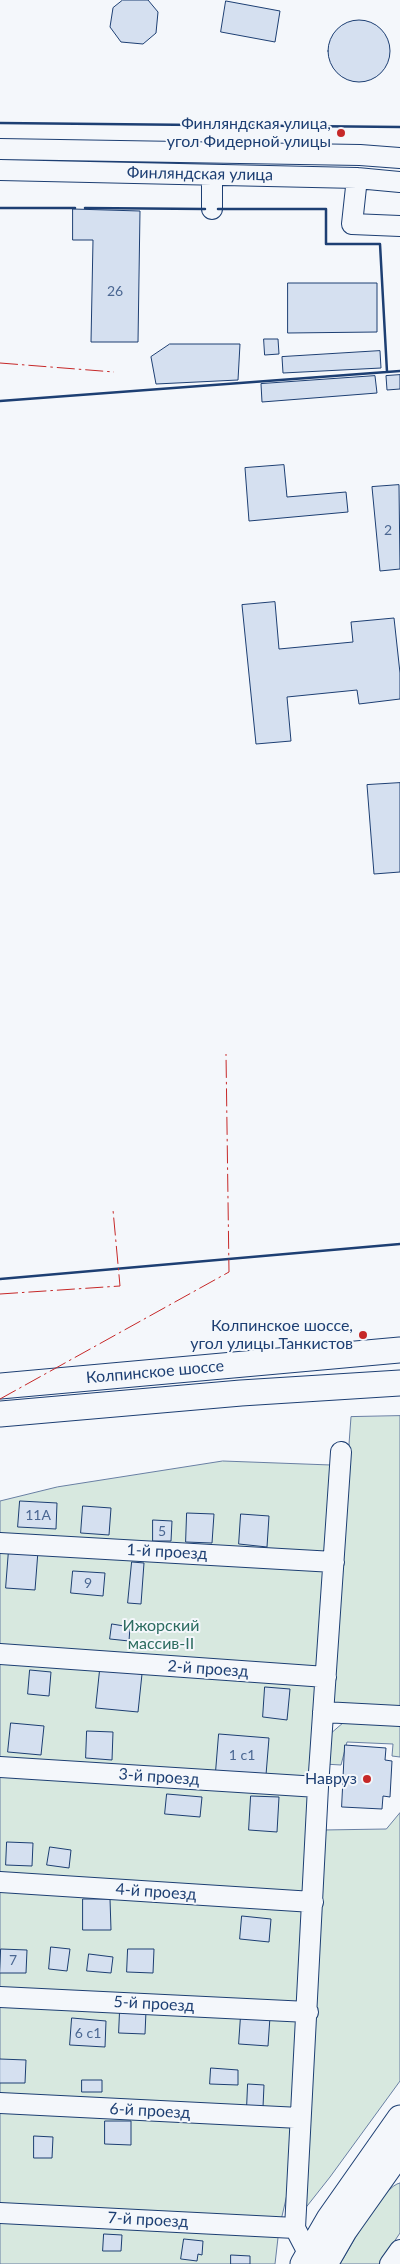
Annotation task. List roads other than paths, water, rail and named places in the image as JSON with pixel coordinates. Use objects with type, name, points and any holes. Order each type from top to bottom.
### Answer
[{"type":"main road","name":"Колпинское шоссе","points":[[0,1386],[400,1350]]},
{"type":"main road","name":"Колпинское шоссе","points":[[0,1414],[241,1393],[400,1383]]},
{"type":"main road","points":[[312,2260],[329,2219],[400,2118]]},
{"type":"main road","points":[[312,2260],[344,2231],[400,2152]]},
{"type":"street","name":"Финляндская улица","points":[[0,149],[400,158]]},
{"type":"street","name":"Финляндская улица","points":[[0,170],[357,178],[400,182]]},
{"type":"street","points":[[212,175],[212,209]]},
{"type":"street","points":[[357,178],[352,224],[400,226]]},
{"type":"street","points":[[312,2260],[295,2228],[300,2118],[308,2012],[318,1787],[341,1452]]},
{"type":"street","name":"1-й проезд","points":[[0,1543],[334,1562]]},
{"type":"street","name":"2-й проезд","points":[[0,1654],[326,1677]]},
{"type":"street","points":[[323,1712],[400,1716]]},
{"type":"street","name":"3-й проезд","points":[[0,1767],[318,1787]]},
{"type":"street","name":"4-й проезд","points":[[0,1882],[313,1902]]},
{"type":"street","name":"5-й проезд","points":[[0,1996],[308,2012]]},
{"type":"street","name":"6-й проезд","points":[[0,2103],[300,2118]]},
{"type":"street","name":"7-й проезд","points":[[0,2213],[295,2228]]},
{"type":"street","points":[[390,2264],[400,2250]]},
{"type":"place","name":"Финляндская улица, угол Фидерной улицы","points":[[341,133]]},
{"type":"place","name":"Колпинское шоссе, угол улицы Танкистов","points":[[363,1335]]},
{"type":"place","name":"Навруз","points":[[367,1779]]},
{"type":"park label","name":"Ижорский массив-II","points":[[161,1635]]}]
